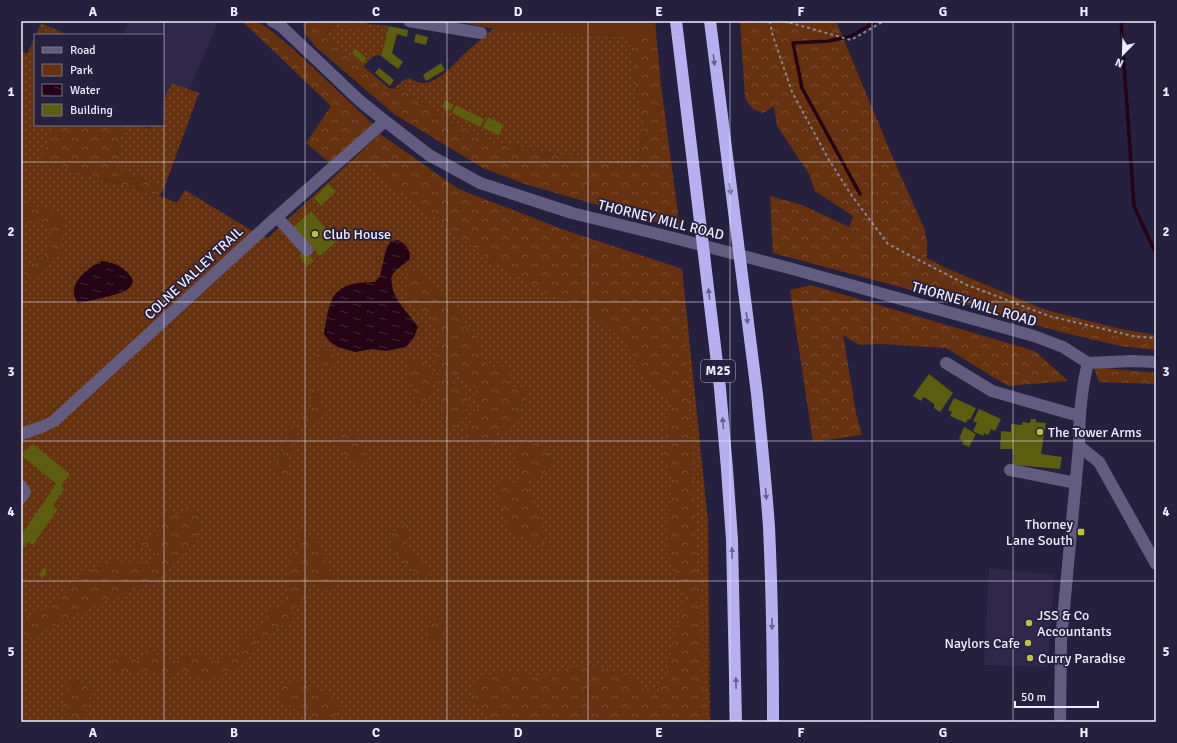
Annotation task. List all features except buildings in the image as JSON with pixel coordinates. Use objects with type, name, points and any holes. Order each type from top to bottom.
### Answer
[{"type":"highway","name":"M25","points":[[676,21],[715,349],[727,470],[732,540],[736,722]]},
{"type":"highway","name":"M25","points":[[710,21],[763,455],[771,594],[773,722]]},
{"type":"street","points":[[408,21],[481,33]]},
{"type":"street","name":"THORNEY MILL ROAD","points":[[281,23],[384,123],[429,154],[480,183],[572,213],[789,268],[1034,336],[1063,348],[1088,363]]},
{"type":"street","name":"COLNE VALLEY TRAIL","points":[[21,434],[54,421],[277,217],[384,123]]},
{"type":"street","points":[[277,217],[307,250]]},
{"type":"street","points":[[1060,722],[1061,641],[1079,446],[1079,416],[1083,383],[1088,363],[1132,361],[1156,362]]},
{"type":"street","points":[[946,363],[992,391],[1079,416]]},
{"type":"street","points":[[1079,446],[1099,462],[1156,564]]},
{"type":"street","points":[[1010,470],[1076,483]]},
{"type":"street","points":[[21,486],[25,492],[21,498]]},
{"type":"path","points":[[770,21],[772,33],[792,92],[852,196],[888,244],[967,285],[1049,316],[1133,336],[1156,338]]},
{"type":"path","points":[[784,21],[851,40],[884,21]]},
{"type":"shaded area","points":[[129,21],[218,21],[150,185],[115,171],[110,126],[164,126],[164,34],[122,34]]},
{"type":"shaded area","points":[[989,568],[1054,575],[1048,667],[984,665]]},
{"type":"green space","points":[[242,21],[256,21],[269,29],[293,49],[373,124],[330,163],[306,143],[331,106]]},
{"type":"green space","points":[[305,21],[361,21],[369,24],[366,30],[332,24],[325,37],[349,54],[389,88],[401,89],[457,124],[495,143],[631,168],[638,165],[645,124],[635,83],[629,36],[507,31],[455,21],[655,21],[661,85],[680,229],[525,184],[483,168],[394,114],[317,48],[305,34],[303,25]]},
{"type":"green space","points":[[455,21],[655,21],[656,36],[507,31]]},
{"type":"green space","points":[[740,21],[836,21],[924,228],[927,241],[927,258],[946,268],[1046,310],[1121,329],[1156,335],[1156,350],[1120,346],[1057,331],[975,307],[773,253],[770,196],[802,205],[849,227],[853,216],[815,191],[809,174],[777,126],[774,106],[763,113],[753,109],[745,99]]},
{"type":"green space","points":[[41,23],[66,34],[36,34]]},
{"type":"green space","points":[[332,24],[366,29],[369,24],[389,26],[381,56],[376,55],[363,67],[325,37]]},
{"type":"green space","points":[[493,29],[507,31],[629,36],[635,83],[645,124],[638,165],[631,168],[495,143],[457,124],[401,89],[394,88],[404,80],[410,78],[418,82],[425,83],[440,77]]},
{"type":"green space","points":[[34,39],[34,126],[56,126],[40,161],[160,196],[177,203],[185,190],[254,232],[268,238],[380,134],[458,189],[564,230],[682,269],[708,521],[710,722],[21,722],[21,51],[27,54]]},
{"type":"green space","points":[[172,83],[199,93],[164,188],[117,169],[118,143],[124,126],[142,126],[150,129],[152,126],[164,126],[164,99]]},
{"type":"green space","points":[[56,126],[124,126],[118,143],[117,169],[164,188],[160,196],[39,161]]},
{"type":"green space","points":[[380,134],[458,189],[564,230],[682,269],[706,722],[500,722],[486,715],[469,701],[478,681],[494,674],[552,674],[583,665],[615,671],[628,676],[638,685],[658,693],[667,673],[673,640],[686,598],[668,553],[671,477],[663,453],[671,405],[639,369],[628,346],[591,312],[556,298],[494,263],[361,162],[351,162]]},
{"type":"green space","points":[[21,203],[45,207],[60,216],[65,231],[65,236],[61,247],[50,265],[42,273],[31,275],[26,281],[23,282],[21,278],[22,272],[30,269],[33,263],[39,261],[46,255],[49,247],[51,231],[41,223],[34,220],[21,218]]},
{"type":"green space","points":[[412,269],[428,280],[452,304],[461,316],[465,327],[477,332],[481,355],[487,364],[491,368],[500,363],[509,370],[507,379],[513,389],[525,388],[528,392],[512,429],[499,433],[490,432],[497,443],[495,447],[477,444],[467,438],[465,431],[480,404],[476,398],[476,387],[468,380],[456,374],[441,373],[435,366],[435,358],[440,342],[440,330],[428,314],[410,301],[406,286],[407,274]]},
{"type":"green space","points":[[811,285],[1035,351],[1068,381],[1008,386],[946,348],[880,344],[859,345],[843,335],[856,413],[862,435],[813,442],[790,290]]},
{"type":"green space","points":[[320,349],[332,353],[334,358],[334,361],[324,367],[317,365],[315,359]]},
{"type":"green space","points":[[418,360],[429,366],[435,378],[435,382],[431,386],[428,397],[419,405],[415,403],[406,368],[409,362]]},
{"type":"green space","points":[[1094,367],[1156,373],[1156,384],[1099,382]]},
{"type":"green space","points":[[448,375],[452,379],[453,383],[463,388],[467,400],[464,415],[454,428],[448,426],[440,394],[441,376]]},
{"type":"green space","points":[[312,390],[314,390],[317,395],[324,410],[314,421],[304,425],[301,423],[301,416],[313,403]]},
{"type":"green space","points":[[290,426],[298,428],[299,432],[292,441],[297,445],[298,449],[288,459],[290,471],[289,476],[285,478],[274,472],[274,466],[283,456],[284,442],[287,439]]},
{"type":"green space","points":[[347,430],[354,433],[357,437],[366,455],[364,461],[353,462],[349,460],[343,452],[336,438],[339,433]]},
{"type":"green space","points":[[534,439],[548,453],[552,461],[546,471],[538,478],[530,478],[527,482],[528,491],[533,502],[538,507],[545,531],[539,541],[545,543],[548,548],[543,549],[535,542],[511,532],[499,499],[497,487],[503,479],[510,481],[516,487],[521,481],[516,450],[521,443],[527,444],[531,448]]},
{"type":"green space","points":[[189,507],[197,516],[200,526],[194,541],[167,570],[155,578],[125,593],[79,613],[21,642],[21,619],[42,610],[59,599],[74,586],[84,574],[101,566],[108,559],[120,565],[154,560],[158,552],[157,547],[147,546],[135,548],[139,540],[154,537],[157,534],[160,527],[161,516],[166,511],[181,515],[183,509]]},
{"type":"green space","points":[[406,518],[409,526],[404,548],[416,558],[428,564],[431,570],[428,577],[411,569],[404,563],[397,553],[390,538],[390,534],[402,528],[403,522]]},
{"type":"green space","points":[[303,528],[317,541],[328,567],[336,580],[335,585],[322,589],[314,584],[303,583],[312,594],[311,597],[298,603],[291,620],[256,642],[246,660],[238,666],[208,680],[194,676],[179,669],[175,675],[152,673],[143,669],[129,673],[118,673],[111,664],[114,656],[121,654],[129,659],[139,661],[152,647],[159,657],[173,663],[195,654],[199,654],[203,659],[213,661],[223,659],[226,654],[231,656],[239,655],[242,645],[242,636],[250,640],[257,637],[259,628],[268,614],[268,610],[274,609],[280,611],[285,605],[288,590],[287,577]]},
{"type":"green space","points":[[438,618],[444,619],[445,634],[443,638],[435,641],[429,639],[426,634],[430,622]]},
{"type":"green space","points":[[75,681],[91,688],[90,698],[86,710],[81,716],[75,718],[67,715],[62,709],[64,690]]},
{"type":"green space","points":[[299,682],[332,696],[339,703],[337,714],[331,722],[321,722],[315,719],[310,713],[301,711],[286,704],[280,695],[281,686]]},
{"type":"water","points":[[398,240],[407,248],[410,259],[395,271],[391,278],[393,291],[398,301],[418,327],[414,337],[406,347],[386,351],[372,349],[355,352],[338,347],[330,342],[324,334],[331,301],[342,288],[361,283],[375,282],[380,276],[386,249],[391,241]]},
{"type":"water","points":[[102,261],[111,263],[125,270],[133,281],[130,287],[119,293],[78,303],[74,297],[76,284],[85,272]]},
{"type":"waterway","points":[[860,194],[802,88],[793,43],[829,41],[851,36],[877,21]]},
{"type":"waterway","points":[[1121,21],[1134,206],[1154,250]]},
{"type":"place","name":"Club House","points":[[315,234]]},
{"type":"place","name":"The Tower Arms","points":[[1040,432]]},
{"type":"place","name":"Thorney Lane South","points":[[1081,532]]},
{"type":"place","name":"JSS & Co Accountants","points":[[1029,623]]},
{"type":"place","name":"Naylors Cafe","points":[[1028,643]]},
{"type":"place","name":"Curry Paradise","points":[[1030,658]]}]
